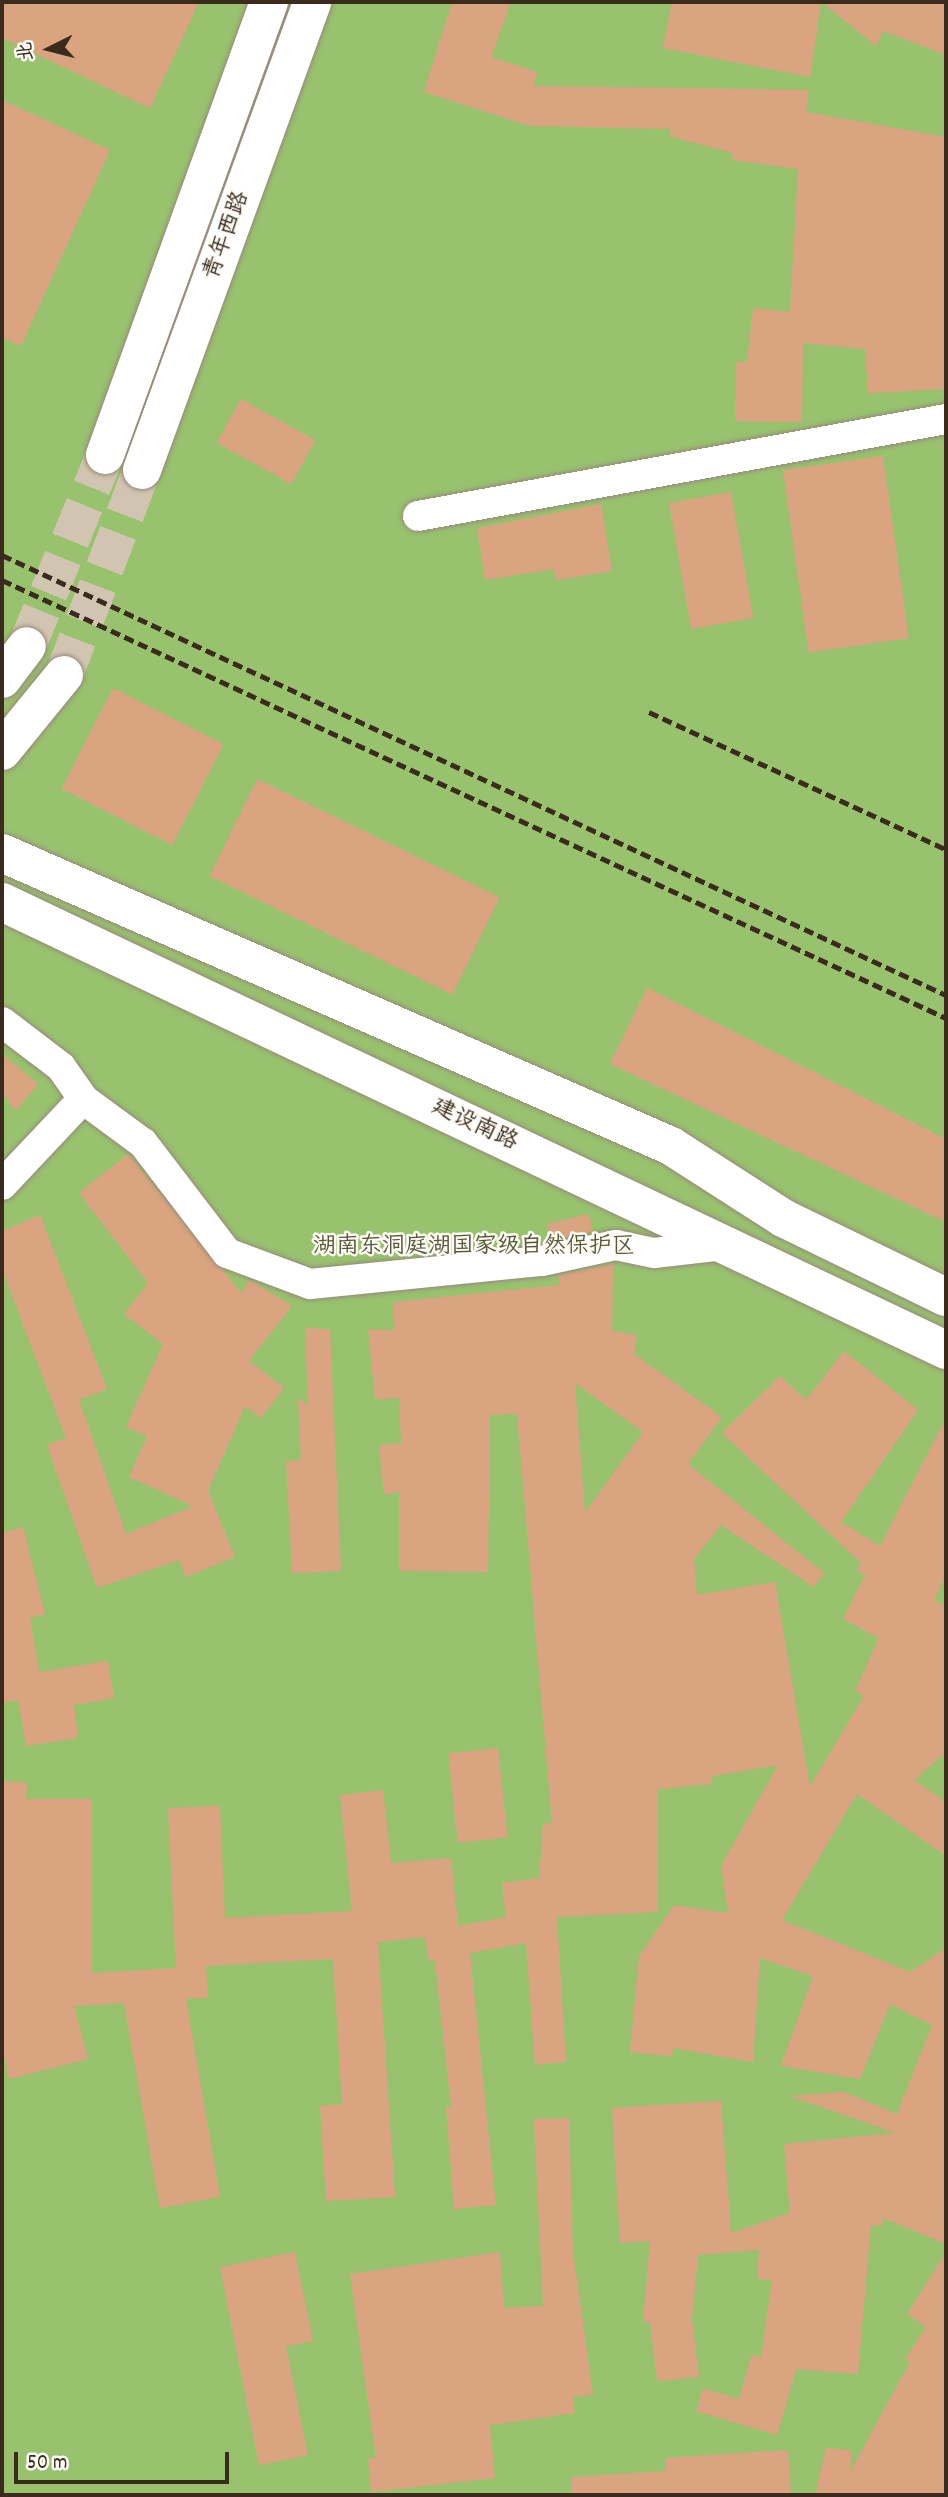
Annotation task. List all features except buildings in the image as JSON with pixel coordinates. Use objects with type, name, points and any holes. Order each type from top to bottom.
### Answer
[{"type":"main road","name":"青年西路","points":[[105,455],[270,2]]},
{"type":"main road","name":"青年西路","points":[[142,470],[312,2]]},
{"type":"main road","points":[[2,679],[27,646]]},
{"type":"main road","points":[[2,751],[65,675]]},
{"type":"main road","points":[[2,853],[671,1146],[783,1218],[946,1297]]},
{"type":"main road","name":"建设南路","points":[[2,902],[946,1350]]},
{"type":"street","points":[[418,516],[946,419]]},
{"type":"street","points":[[2,1022],[61,1067],[83,1099],[143,1143],[227,1253],[310,1284],[542,1261],[616,1245],[654,1253],[724,1245]]},
{"type":"street","points":[[2,1185],[83,1099]]},
{"type":"green space","name":"湖南东洞庭湖国家级自然保护区","points":[[2,2],[946,2],[946,2495],[2,2495]]},
{"type":"tunnel","points":[[27,646],[105,455]]},
{"type":"tunnel","points":[[64,675],[142,470]]},
{"type":"railway","points":[[2,555],[946,995]]},
{"type":"railway","points":[[2,580],[946,1018]]},
{"type":"railway","points":[[649,712],[946,849]]}]
